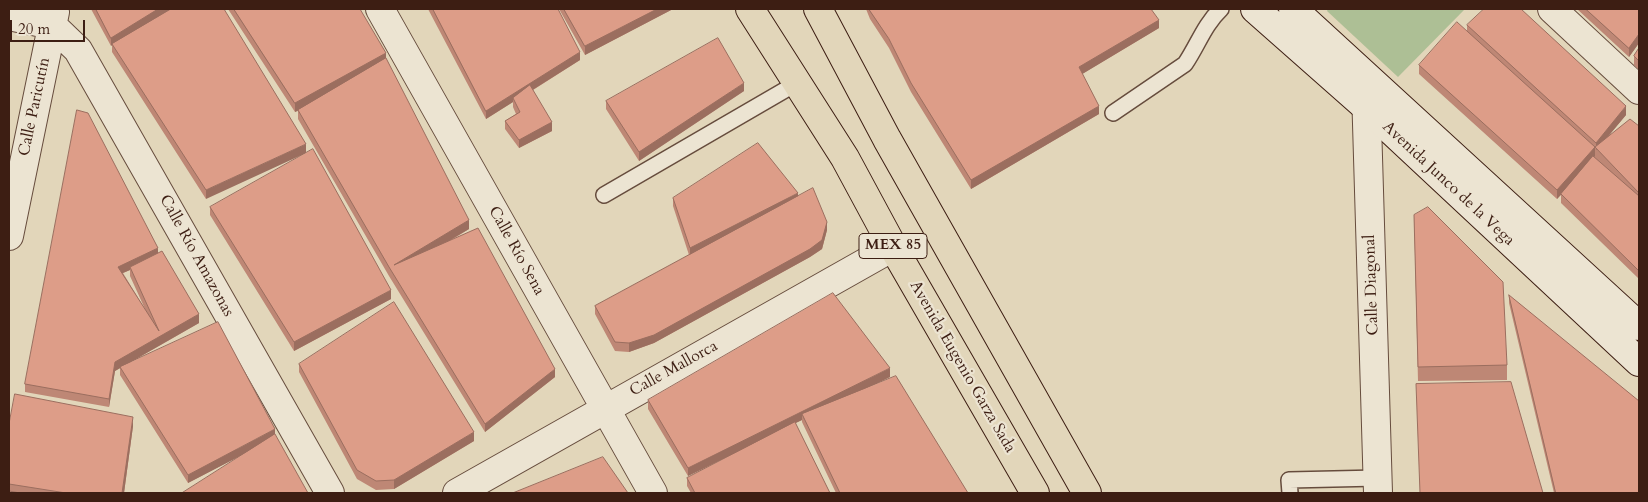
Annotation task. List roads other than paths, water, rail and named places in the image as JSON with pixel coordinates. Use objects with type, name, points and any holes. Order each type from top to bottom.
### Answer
[{"type":"highway","name":"Avenida Eugenio Garza Sada","points":[[750,9],[844,158],[1033,491]]},
{"type":"highway","name":"MEX 85","points":[[818,9],[887,139],[1087,493]]},
{"type":"street","name":"Calle Río Sena","points":[[380,9],[653,493]]},
{"type":"street","name":"Avenida Junco de la Vega","points":[[1255,9],[1366,107],[1639,362]]},
{"type":"street","name":"Avenida Junco de la Vega","points":[[1292,9],[1639,326]]},
{"type":"street","points":[[1552,9],[1639,90]]},
{"type":"street","points":[[9,16],[54,17]]},
{"type":"street","name":"Calle Paricutín","points":[[9,236],[54,17]]},
{"type":"street","name":"Calle Río Amazonas","points":[[54,17],[78,50],[104,93],[330,493]]},
{"type":"street","name":"Calle Diagonal","points":[[1366,76],[1378,486]]},
{"type":"street","name":"Calle Mallorca","points":[[457,493],[604,408],[893,247]]},
{"type":"lane","points":[[1113,113],[1185,64],[1204,29],[1222,9]]},
{"type":"lane","points":[[604,195],[797,83]]},
{"type":"lane","points":[[1290,493],[1289,480],[1378,486]]}]
